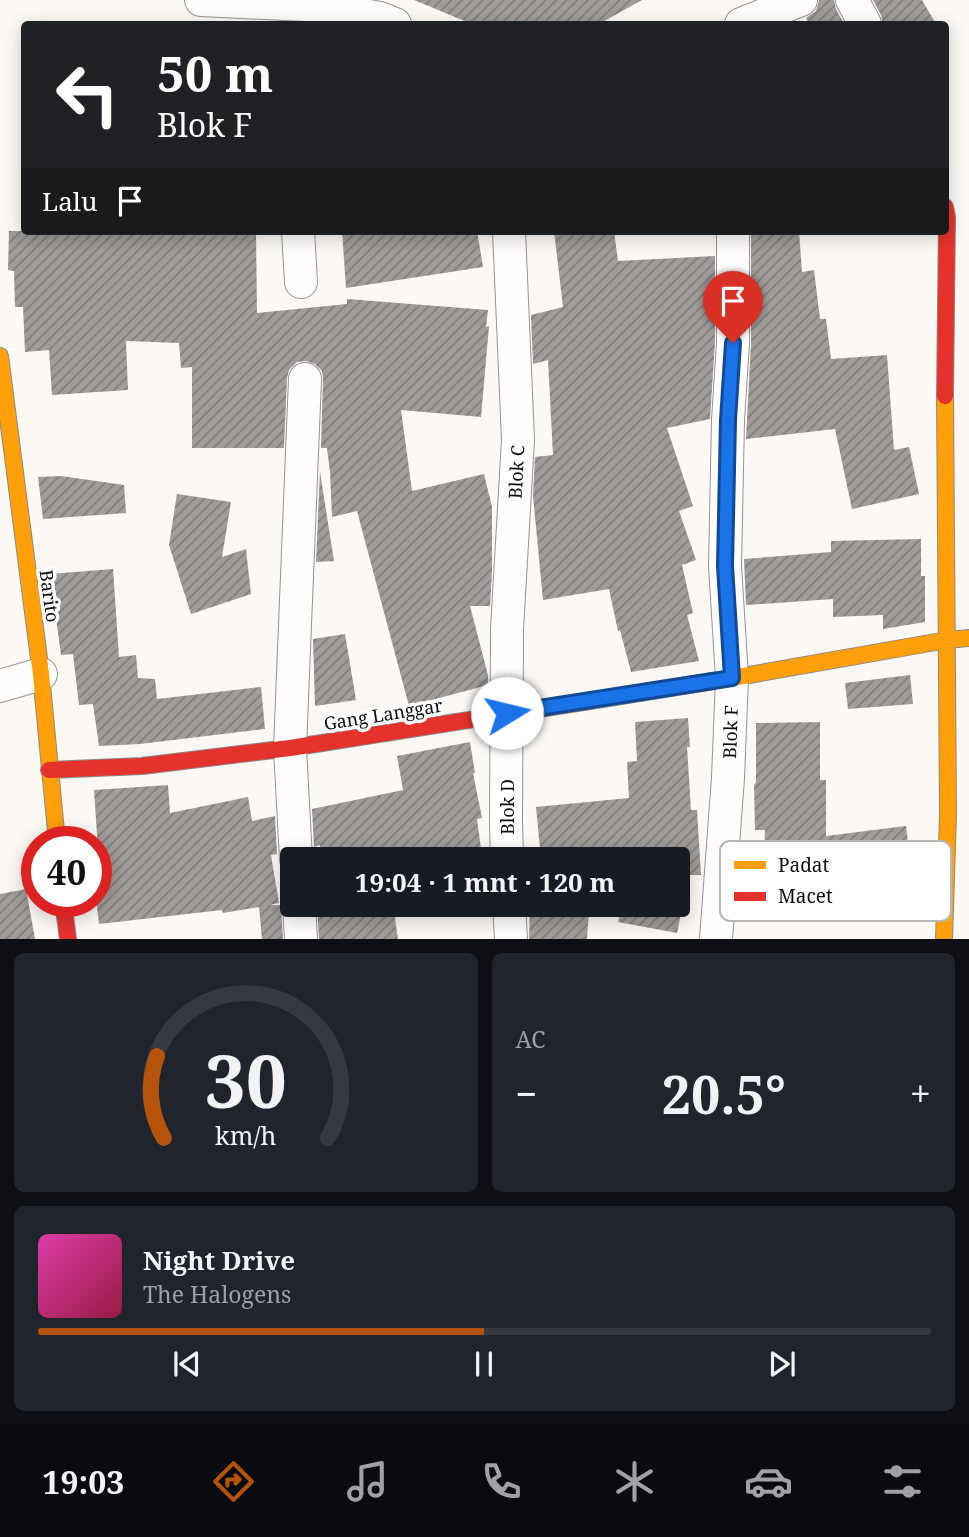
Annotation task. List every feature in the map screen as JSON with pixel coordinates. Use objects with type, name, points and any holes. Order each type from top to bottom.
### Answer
[{"type":"street","points":[[201,0],[283,14],[306,5],[388,21]]},
{"type":"street","points":[[748,21],[801,0]]},
{"type":"street","points":[[852,0],[863,21]]},
{"type":"street","points":[[298,235],[301,282]]},
{"type":"street","name":"Blok C","points":[[507,713],[508,617],[518,440],[509,235]]},
{"type":"street","name":"Blok F","points":[[724,841],[732,678],[725,566],[728,420],[733,343],[733,235]]},
{"type":"street","points":[[947,235],[947,841]]},
{"type":"street","name":"Barito","points":[[0,356],[41,674],[55,826]]},
{"type":"street","points":[[295,847],[290,748],[305,379]]},
{"type":"street","name":"Gang Langgar","points":[[49,770],[142,766],[290,748],[969,638]]},
{"type":"street","points":[[0,686],[41,674]]},
{"type":"street","name":"Blok D","points":[[507,713],[507,847]]},
{"type":"street","name":"Blok F","points":[[716,939],[720,889]]},
{"type":"street","points":[[66,917],[68,939]]},
{"type":"street","points":[[299,917],[300,939]]},
{"type":"street","points":[[509,917],[510,939]]},
{"type":"street","points":[[944,939],[945,921]]},
{"type":"building","points":[[414,0],[642,0],[604,21],[465,21]]},
{"type":"building","points":[[819,0],[834,0],[842,21],[808,21],[806,18],[816,11]]},
{"type":"building","points":[[873,0],[922,0],[934,21],[882,21]]},
{"type":"building","points":[[9,231],[21,231],[21,235],[256,235],[257,313],[347,304],[347,299],[488,310],[481,417],[401,410],[412,491],[484,474],[492,507],[490,606],[470,606],[488,675],[488,685],[409,706],[357,511],[332,517],[327,448],[321,448],[323,379],[322,371],[315,364],[297,362],[289,370],[284,448],[192,448],[192,367],[181,368],[179,343],[126,341],[128,390],[52,395],[49,350],[25,352],[23,307],[15,307],[14,271],[8,270]]},
{"type":"building","points":[[342,235],[478,235],[483,267],[346,288]]},
{"type":"building","points":[[554,235],[615,235],[618,261],[715,256],[715,342],[710,419],[667,428],[693,506],[679,511],[696,560],[682,565],[693,613],[687,615],[699,661],[631,672],[609,589],[543,600],[533,496],[535,457],[553,455],[548,360],[533,364],[531,315],[563,307]]},
{"type":"building","points":[[751,235],[799,235],[802,272],[814,270],[820,319],[826,319],[831,359],[887,355],[894,450],[909,447],[919,494],[852,509],[835,429],[746,439],[751,343]]},
{"type":"building","points":[[320,472],[334,561],[316,562]]},
{"type":"building","points":[[61,476],[124,485],[126,513],[43,519],[38,477]]},
{"type":"building","points":[[177,494],[231,502],[222,557],[246,549],[251,594],[191,614],[169,545]]},
{"type":"building","points":[[921,539],[921,576],[925,576],[925,622],[883,629],[883,615],[833,617],[833,599],[746,605],[744,559],[831,552],[831,541]]},
{"type":"building","points":[[113,569],[119,657],[136,655],[138,678],[155,679],[157,699],[261,687],[265,729],[140,744],[99,746],[93,704],[79,705],[73,654],[61,655],[50,574]]},
{"type":"building","points":[[345,634],[356,700],[315,706],[313,639]]},
{"type":"building","points":[[910,675],[913,704],[848,709],[845,683]]},
{"type":"building","points":[[688,718],[691,810],[697,810],[701,875],[690,875],[690,847],[540,847],[536,807],[629,798],[627,762],[637,761],[635,722]]},
{"type":"building","points":[[820,722],[820,780],[826,780],[826,836],[906,826],[908,841],[765,841],[765,830],[755,830],[756,723]]},
{"type":"building","points":[[470,742],[482,818],[477,819],[481,847],[314,847],[312,809],[403,790],[397,756]]},
{"type":"building","points":[[168,785],[170,813],[248,797],[252,821],[275,816],[277,854],[271,855],[279,903],[270,905],[280,905],[283,939],[262,939],[259,907],[223,913],[222,910],[99,924],[98,917],[112,917],[112,826],[96,826],[94,790]]},
{"type":"building","points":[[21,890],[21,917],[31,917],[35,939],[0,939],[0,894]]},
{"type":"building","points":[[318,917],[395,917],[398,939],[319,939]]},
{"type":"building","points":[[530,917],[589,917],[587,939],[529,939]]},
{"type":"building","points":[[619,917],[680,917],[677,933],[618,922]]},
{"type":"traffic: slow","points":[[0,356],[41,674],[55,826]]},
{"type":"traffic: slow","points":[[945,396],[947,841]]},
{"type":"traffic: slow","points":[[596,700],[969,638]]},
{"type":"traffic: slow","points":[[944,939],[945,921]]},
{"type":"traffic: jam","points":[[945,396],[947,235]]},
{"type":"traffic: jam","points":[[49,770],[142,766],[290,748],[596,700]]},
{"type":"traffic: jam","points":[[65,917],[68,939]]},
{"type":"route","points":[[507,713],[732,678],[725,566],[728,420],[733,343]]}]
